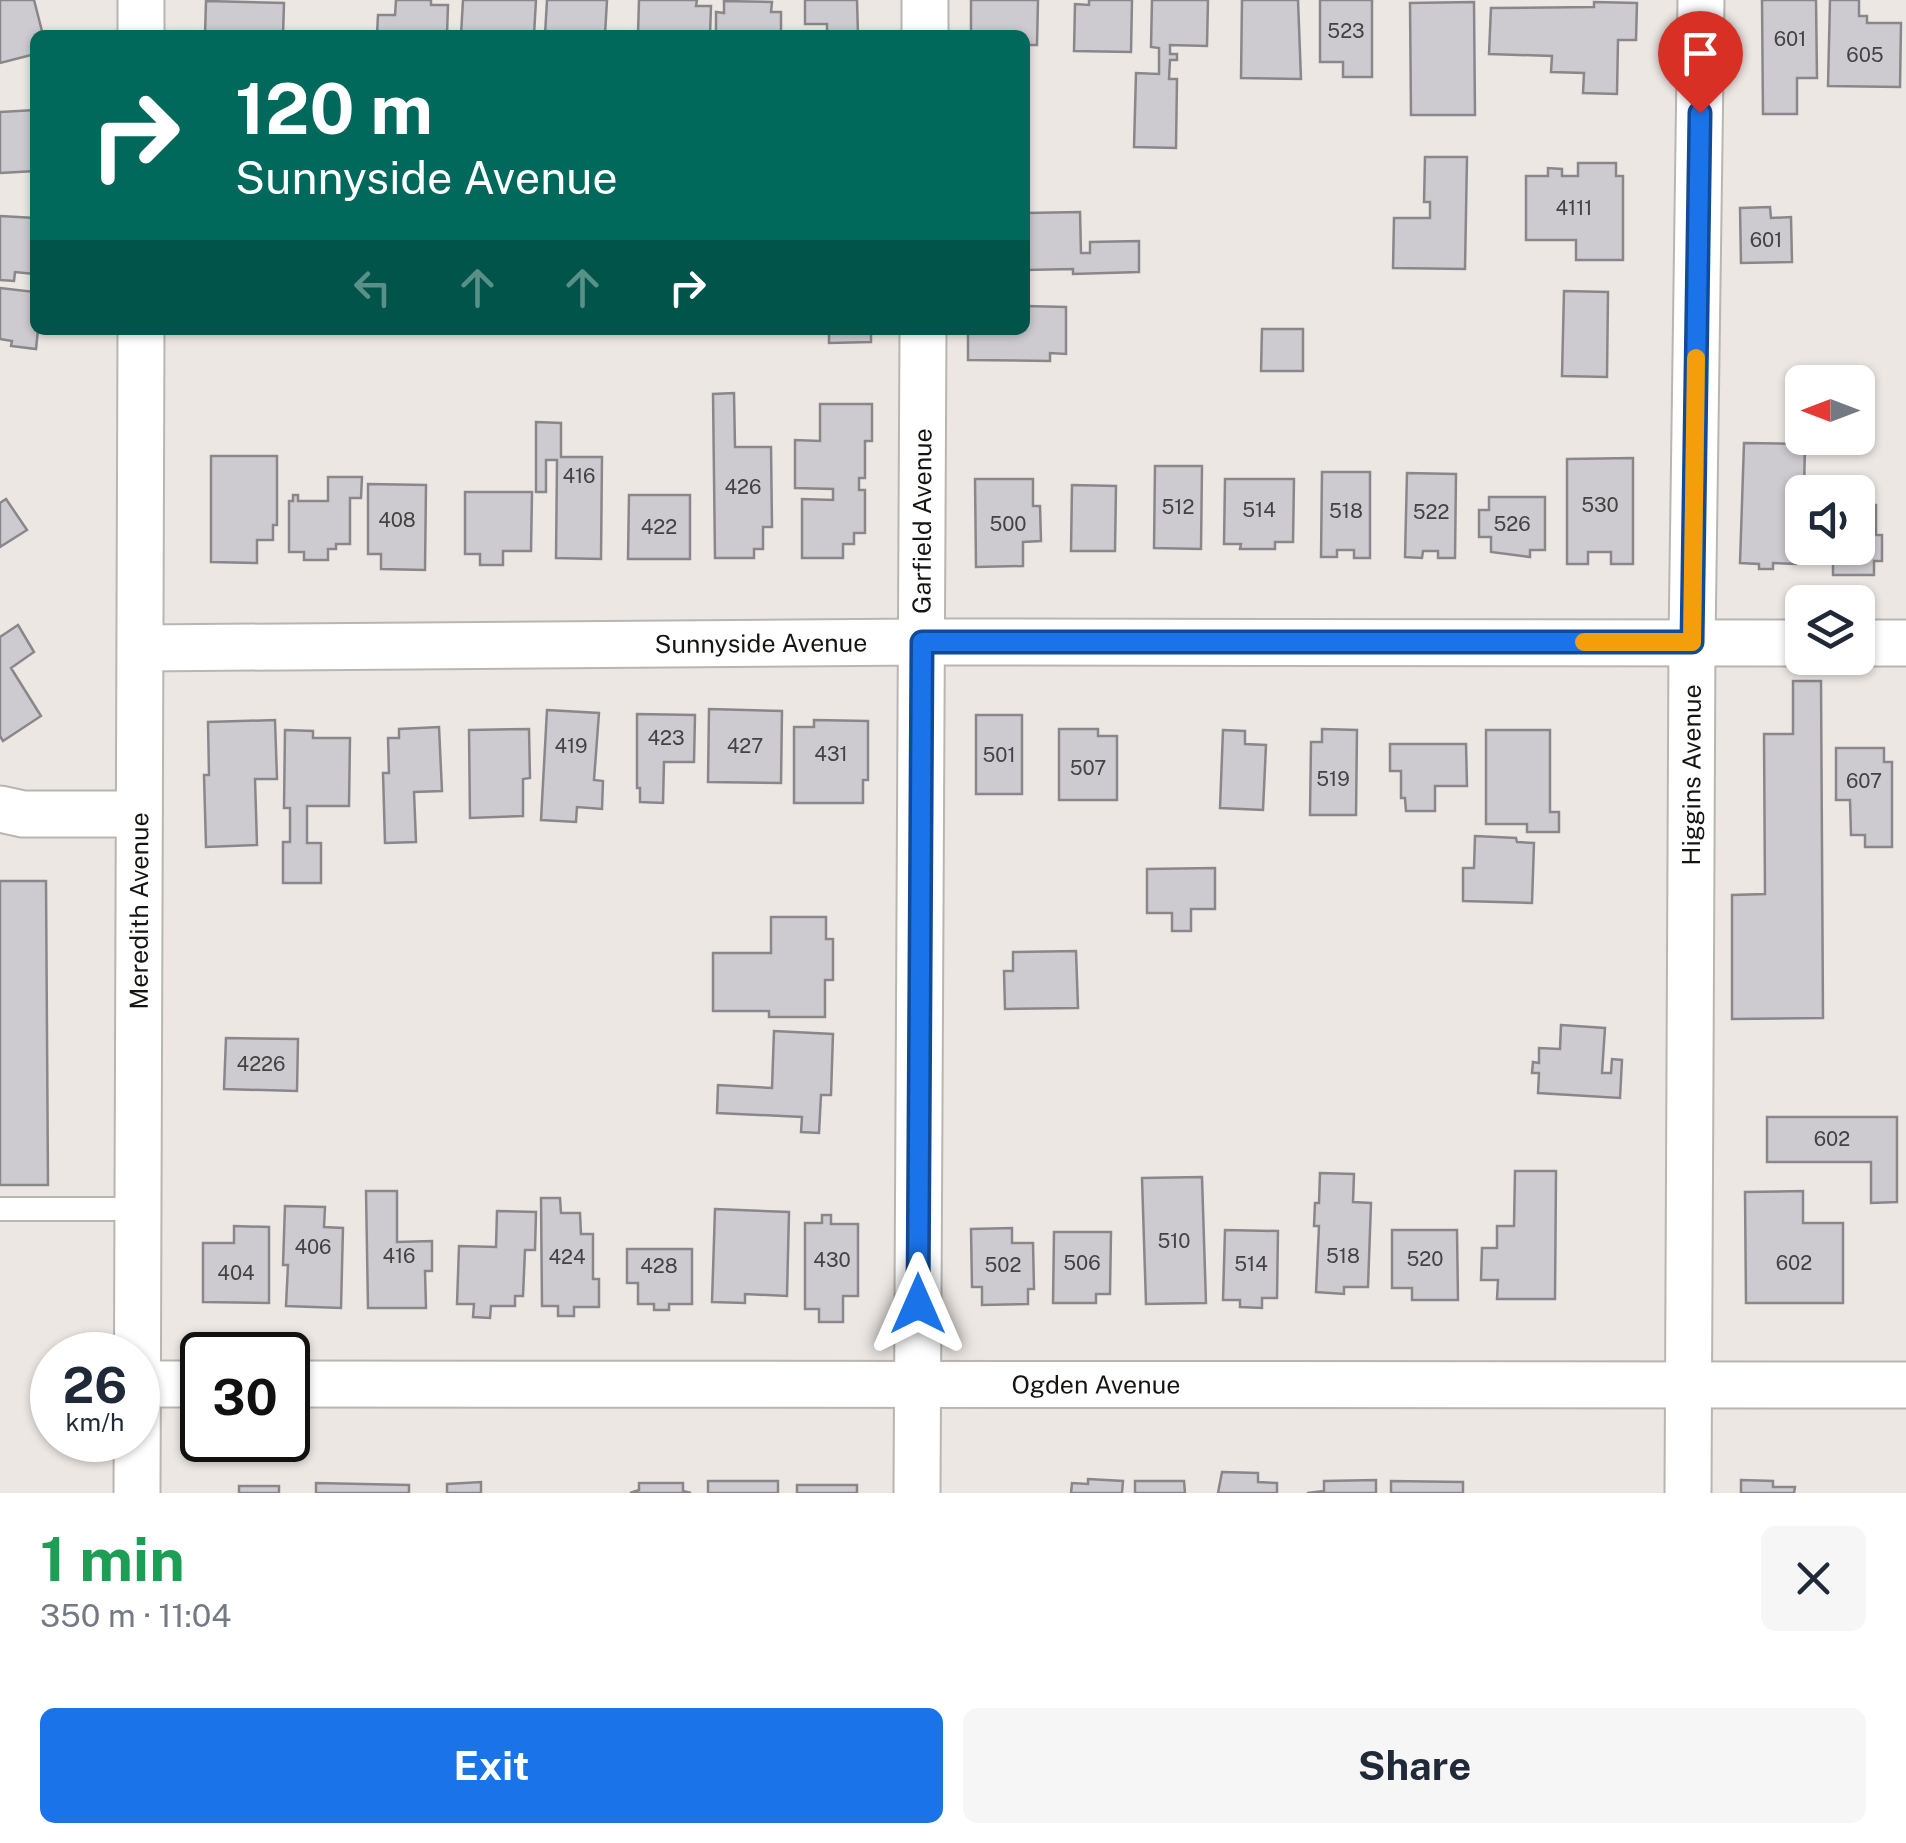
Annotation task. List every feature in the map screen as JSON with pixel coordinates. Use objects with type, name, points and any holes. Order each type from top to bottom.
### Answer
[{"type":"street","points":[[142,0],[142,30]]},
{"type":"street","points":[[924,30],[925,0]]},
{"type":"street","name":"Higgins Avenue","points":[[1688,1493],[1692,642],[1701,0]]},
{"type":"street","name":"Meredith Avenue","points":[[139,1332],[141,335]]},
{"type":"street","name":"Garfield Avenue","points":[[917,1493],[923,335]]},
{"type":"street","name":"Sunnyside Avenue","points":[[141,648],[922,642],[1785,642]]},
{"type":"street","points":[[1875,643],[1906,643]]},
{"type":"street","points":[[0,809],[22,814],[139,814]]},
{"type":"street","name":"Ogden Avenue","points":[[310,1384],[1906,1385]]},
{"type":"street","name":"Meredith Avenue","points":[[137,1493],[138,1462]]},
{"type":"lane","points":[[0,1209],[140,1209]]},
{"type":"building","points":[[0,0],[34,0],[42,30],[30,30],[30,55],[0,63]]},
{"type":"building","points":[[396,0],[431,0],[431,5],[448,5],[447,30],[377,30],[378,15],[395,15]]},
{"type":"building","points":[[463,0],[536,0],[534,30],[461,30]]},
{"type":"building","points":[[547,0],[607,0],[605,30],[545,30]]},
{"type":"building","points":[[639,0],[697,0],[696,6],[711,6],[710,30],[638,30]]},
{"type":"building","points":[[805,0],[857,0],[858,30],[827,30],[827,24],[805,24]]},
{"type":"building","points":[[971,0],[1038,0],[1037,45],[1030,45],[1030,30],[971,30]]},
{"type":"building","points":[[1089,0],[1132,0],[1131,52],[1074,51],[1075,4],[1089,5]]},
{"type":"building","points":[[1152,0],[1208,0],[1207,46],[1170,45],[1170,54],[1177,54],[1177,60],[1170,60],[1169,79],[1177,79],[1176,148],[1134,147],[1136,73],[1159,74],[1159,48],[1151,47]]},
{"type":"building","points":[[1242,0],[1298,0],[1301,79],[1241,78]]},
{"type":"building","points":[[1320,0],[1372,0],[1372,77],[1343,77],[1343,62],[1320,62]]},
{"type":"building","points":[[1762,0],[1816,0],[1817,78],[1797,78],[1797,114],[1763,114]]},
{"type":"building","points":[[1830,0],[1859,0],[1859,16],[1867,16],[1867,23],[1901,23],[1900,87],[1828,86]]},
{"type":"building","points":[[206,1],[284,3],[283,30],[205,30]]},
{"type":"building","points":[[724,1],[772,2],[771,12],[781,12],[781,30],[716,30],[716,12],[724,13]]},
{"type":"building","points":[[1474,2],[1475,115],[1411,115],[1410,3]]},
{"type":"building","points":[[1594,2],[1637,3],[1636,40],[1618,40],[1617,94],[1583,93],[1584,73],[1551,72],[1552,56],[1489,54],[1491,8],[1594,7]]},
{"type":"building","points":[[30,110],[30,171],[0,173],[0,112]]},
{"type":"building","points":[[1425,157],[1467,157],[1465,269],[1393,268],[1394,218],[1430,218],[1430,202],[1424,202]]},
{"type":"building","points":[[1578,163],[1616,163],[1616,176],[1623,176],[1623,260],[1576,260],[1576,240],[1526,240],[1526,176],[1548,176],[1548,168],[1562,169],[1562,176],[1578,176]]},
{"type":"building","points":[[1770,207],[1771,218],[1791,217],[1792,262],[1741,263],[1740,208]]},
{"type":"building","points":[[1080,212],[1081,253],[1090,253],[1090,242],[1139,241],[1139,272],[1073,274],[1073,269],[1030,270],[1030,213]]},
{"type":"building","points":[[0,216],[30,218],[30,274],[15,272],[14,281],[0,280]]},
{"type":"building","points":[[0,288],[30,291],[30,335],[37,335],[36,349],[11,346],[12,341],[0,339]]},
{"type":"building","points":[[1564,291],[1608,292],[1607,377],[1562,376]]},
{"type":"building","points":[[1030,306],[1066,307],[1066,354],[1050,353],[1050,361],[968,360],[968,335],[1030,335]]},
{"type":"building","points":[[1262,329],[1303,329],[1303,371],[1261,371]]},
{"type":"building","points":[[829,335],[871,335],[871,342],[829,343]]},
{"type":"building","points":[[734,393],[735,447],[771,447],[772,527],[763,527],[763,549],[754,549],[754,558],[715,558],[713,394]]},
{"type":"building","points":[[820,404],[872,404],[872,441],[865,441],[865,478],[859,478],[859,490],[865,490],[865,533],[854,533],[854,544],[843,544],[843,558],[802,558],[802,499],[833,500],[833,489],[795,488],[795,440],[820,441]]},
{"type":"building","points":[[536,422],[561,423],[561,457],[602,457],[601,559],[556,558],[557,460],[546,460],[546,492],[536,492]]},
{"type":"building","points":[[1744,443],[1785,444],[1785,455],[1805,455],[1804,475],[1785,475],[1785,564],[1759,569],[1759,564],[1740,563]]},
{"type":"building","points":[[211,456],[277,456],[277,525],[273,525],[273,540],[257,540],[257,563],[211,562]]},
{"type":"building","points":[[1633,458],[1633,564],[1611,564],[1611,552],[1588,552],[1588,564],[1567,564],[1567,459]]},
{"type":"building","points":[[1155,466],[1202,466],[1201,549],[1154,548]]},
{"type":"building","points":[[1322,472],[1370,472],[1370,558],[1354,558],[1354,550],[1337,550],[1337,557],[1321,557]]},
{"type":"building","points":[[1407,473],[1456,474],[1455,558],[1438,558],[1438,551],[1423,551],[1422,558],[1405,557]]},
{"type":"building","points":[[328,477],[362,477],[361,498],[350,498],[350,544],[336,544],[336,549],[328,549],[328,560],[304,560],[304,552],[289,552],[289,501],[298,495],[298,501],[328,501]]},
{"type":"building","points":[[975,479],[1033,479],[1033,506],[1040,506],[1041,541],[1023,542],[1023,566],[976,567]]},
{"type":"building","points":[[1225,479],[1294,479],[1293,542],[1275,542],[1275,549],[1240,549],[1241,544],[1224,544]]},
{"type":"building","points":[[368,484],[426,485],[425,570],[381,569],[381,554],[368,554]]},
{"type":"building","points":[[1072,485],[1116,486],[1115,551],[1071,551]]},
{"type":"building","points":[[465,492],[532,492],[531,551],[503,551],[503,565],[480,565],[480,554],[465,554]]},
{"type":"building","points":[[629,495],[690,495],[690,559],[628,559]]},
{"type":"building","points":[[1489,497],[1545,497],[1545,550],[1530,550],[1530,557],[1491,552],[1491,537],[1479,537],[1479,510],[1489,510]]},
{"type":"building","points":[[6,499],[27,530],[0,547],[0,503]]},
{"type":"building","points":[[1875,505],[1876,535],[1882,535],[1882,561],[1875,561]]},
{"type":"building","points":[[1833,565],[1874,565],[1874,575],[1833,575]]},
{"type":"building","points":[[18,625],[34,652],[11,668],[41,716],[3,741],[0,637]]},
{"type":"building","points":[[1793,681],[1821,681],[1823,1018],[1732,1019],[1732,895],[1765,894],[1764,734],[1793,734]]},
{"type":"building","points":[[709,709],[782,711],[781,783],[708,782]]},
{"type":"building","points":[[547,710],[599,713],[594,780],[603,781],[602,809],[577,807],[576,822],[541,820]]},
{"type":"building","points":[[637,714],[695,715],[694,762],[664,762],[663,803],[640,802]]},
{"type":"building","points":[[976,715],[1022,715],[1022,794],[976,794]]},
{"type":"building","points":[[275,720],[277,779],[255,779],[257,845],[206,847],[204,775],[209,775],[208,722]]},
{"type":"building","points":[[814,720],[868,721],[868,780],[863,780],[863,803],[794,803],[794,727],[814,727]]},
{"type":"building","points":[[439,727],[442,791],[414,792],[416,842],[385,843],[383,773],[389,773],[388,738],[399,738],[399,729]]},
{"type":"building","points":[[529,729],[530,778],[523,779],[523,816],[470,818],[469,730]]},
{"type":"building","points":[[1059,729],[1098,729],[1098,736],[1117,736],[1117,800],[1059,800]]},
{"type":"building","points":[[1322,729],[1357,730],[1356,815],[1310,815],[1311,742],[1322,742]]},
{"type":"building","points":[[285,730],[313,731],[313,738],[350,738],[349,806],[307,806],[307,843],[321,843],[321,883],[283,883],[283,842],[290,842],[290,808],[284,808]]},
{"type":"building","points":[[1223,730],[1245,731],[1245,744],[1266,745],[1263,810],[1220,808]]},
{"type":"building","points":[[1486,730],[1550,730],[1550,812],[1559,812],[1559,832],[1527,832],[1527,824],[1486,824]]},
{"type":"building","points":[[1390,744],[1466,744],[1467,786],[1435,786],[1435,811],[1406,811],[1405,798],[1401,798],[1401,771],[1390,771]]},
{"type":"building","points":[[1836,748],[1884,748],[1884,762],[1892,762],[1892,847],[1865,847],[1865,835],[1851,835],[1850,800],[1836,800]]},
{"type":"building","points":[[1475,836],[1534,843],[1532,903],[1463,901],[1463,868],[1474,868]]},
{"type":"building","points":[[1215,868],[1215,909],[1191,909],[1191,931],[1172,931],[1172,913],[1147,913],[1147,869]]},
{"type":"building","points":[[0,881],[46,881],[48,1185],[0,1185]]},
{"type":"building","points":[[771,917],[826,917],[826,939],[833,939],[833,980],[825,980],[825,1017],[713,1011],[713,953],[771,953]]},
{"type":"building","points":[[1076,951],[1078,1008],[1005,1009],[1004,971],[1013,971],[1013,952]]},
{"type":"building","points":[[1561,1025],[1605,1028],[1602,1073],[1611,1073],[1612,1059],[1622,1060],[1620,1098],[1538,1093],[1539,1073],[1532,1073],[1533,1062],[1539,1063],[1539,1048],[1560,1049]]},
{"type":"building","points":[[774,1031],[833,1034],[831,1095],[821,1095],[819,1133],[801,1132],[802,1117],[717,1113],[718,1085],[772,1088]]},
{"type":"building","points":[[226,1038],[298,1039],[297,1091],[224,1089]]},
{"type":"building","points":[[1767,1117],[1897,1117],[1897,1202],[1871,1203],[1871,1162],[1767,1162]]},
{"type":"building","points":[[1515,1171],[1556,1171],[1555,1299],[1497,1299],[1498,1280],[1481,1280],[1482,1248],[1497,1248],[1497,1226],[1514,1226]]},
{"type":"building","points":[[1320,1173],[1354,1174],[1353,1202],[1371,1203],[1368,1287],[1344,1287],[1344,1294],[1316,1292],[1319,1226],[1314,1226]]},
{"type":"building","points":[[1202,1177],[1206,1303],[1146,1304],[1142,1178]]},
{"type":"building","points":[[366,1191],[397,1191],[397,1242],[432,1241],[432,1271],[425,1271],[426,1308],[368,1308]]},
{"type":"building","points":[[1803,1191],[1803,1223],[1843,1223],[1843,1303],[1746,1303],[1745,1192]]},
{"type":"building","points":[[541,1198],[560,1198],[561,1213],[580,1213],[581,1234],[593,1234],[593,1279],[599,1279],[599,1307],[574,1307],[574,1316],[558,1316],[558,1306],[542,1306]]},
{"type":"building","points":[[285,1206],[325,1207],[324,1227],[343,1228],[341,1308],[286,1306]]},
{"type":"building","points":[[715,1209],[789,1212],[787,1296],[745,1294],[745,1303],[712,1302]]},
{"type":"building","points":[[497,1211],[536,1212],[535,1250],[525,1250],[523,1296],[515,1296],[515,1306],[491,1306],[490,1318],[473,1317],[474,1304],[457,1304],[459,1246],[496,1247]]},
{"type":"building","points":[[822,1215],[831,1215],[831,1224],[858,1224],[858,1296],[843,1296],[843,1322],[819,1322],[819,1309],[805,1309],[805,1223],[822,1223]]},
{"type":"building","points":[[234,1226],[269,1227],[269,1303],[203,1302],[203,1243],[234,1243]]},
{"type":"building","points":[[1012,1228],[1012,1243],[1033,1243],[1034,1289],[1028,1289],[1028,1304],[982,1305],[982,1287],[972,1287],[971,1229]]},
{"type":"building","points":[[1225,1230],[1278,1231],[1277,1298],[1262,1298],[1262,1308],[1240,1307],[1240,1300],[1223,1300]]},
{"type":"building","points":[[1392,1230],[1457,1230],[1458,1300],[1412,1300],[1412,1288],[1392,1288]]},
{"type":"building","points":[[1054,1232],[1111,1232],[1110,1294],[1096,1294],[1096,1303],[1053,1303]]},
{"type":"building","points":[[627,1249],[692,1249],[692,1304],[669,1304],[669,1310],[654,1310],[654,1304],[638,1304],[638,1283],[627,1283]]},
{"type":"building","points":[[1222,1472],[1258,1473],[1258,1482],[1277,1483],[1277,1493],[1218,1493]]},
{"type":"building","points":[[1088,1479],[1123,1481],[1122,1493],[1071,1493],[1072,1483],[1088,1484]]},
{"type":"building","points":[[1376,1480],[1376,1493],[1307,1493],[1324,1491],[1324,1481]]},
{"type":"building","points":[[1741,1480],[1773,1481],[1773,1487],[1795,1487],[1794,1493],[1741,1493]]},
{"type":"building","points":[[708,1481],[778,1481],[778,1493],[708,1493]]},
{"type":"building","points":[[1135,1481],[1184,1481],[1185,1493],[1135,1493]]},
{"type":"building","points":[[1391,1481],[1463,1482],[1463,1493],[1391,1493]]},
{"type":"building","points":[[481,1482],[481,1493],[447,1493],[447,1484]]},
{"type":"building","points":[[316,1483],[409,1485],[409,1493],[316,1493]]},
{"type":"building","points":[[639,1483],[683,1483],[683,1491],[691,1493],[630,1493],[639,1490]]},
{"type":"building","points":[[797,1485],[857,1485],[857,1493],[797,1493]]},
{"type":"building","points":[[239,1486],[279,1486],[279,1493],[239,1493]]},
{"type":"slow traffic","points":[[1584,642],[1692,642],[1696,358]]},
{"type":"route","points":[[918,1304],[922,642],[1692,642],[1700,113]]}]
